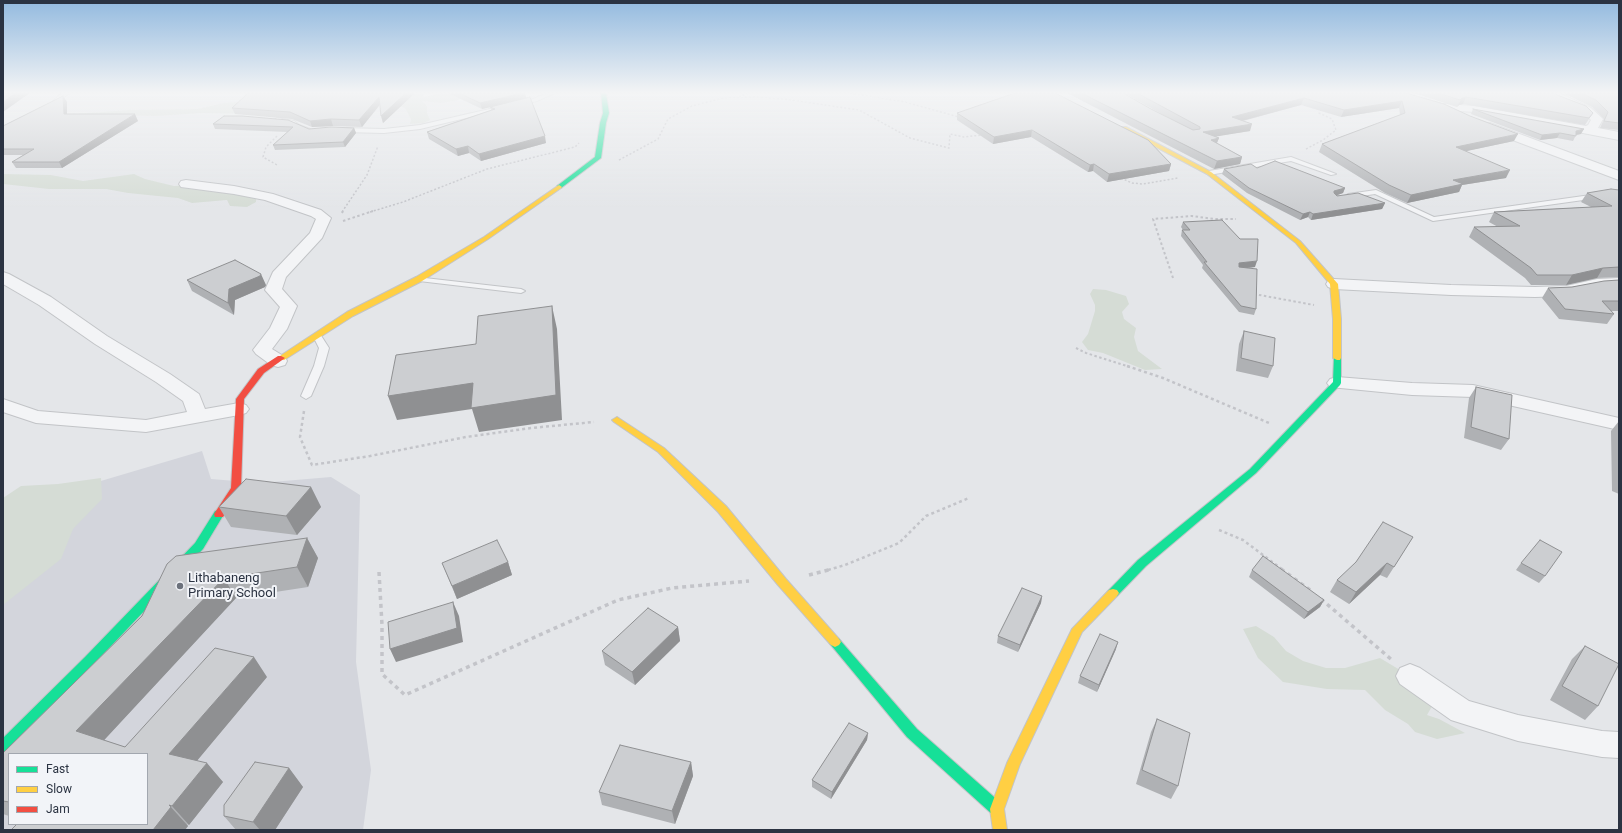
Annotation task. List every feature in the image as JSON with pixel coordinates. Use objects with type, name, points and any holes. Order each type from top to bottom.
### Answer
[{"type":"street","points":[[3,747],[89,661],[199,546],[236,488],[240,399],[261,371],[350,314],[419,279],[486,238],[568,181],[598,158],[602,132]]},
{"type":"street","points":[[1000,830],[996,809],[1014,763],[1078,629],[1142,563],[1253,471],[1337,383],[1336,308],[1334,284],[1298,242],[1210,174],[1130,132]]},
{"type":"street","points":[[1503,132],[1619,176]]},
{"type":"street","points":[[1593,132],[1619,136]]},
{"type":"street","points":[[186,184],[234,190],[268,197],[316,213],[330,220],[278,275],[273,290],[289,306],[278,329],[262,350],[278,360]]},
{"type":"street","points":[[3,278],[45,301],[100,340],[163,378],[192,398],[198,417]]},
{"type":"street","points":[[1334,284],[1451,290],[1535,292],[1566,291],[1596,284],[1619,283]]},
{"type":"street","points":[[1337,383],[1412,389],[1473,391],[1619,424]]},
{"type":"street","points":[[3,405],[36,417],[146,426],[239,409]]},
{"type":"street","points":[[617,420],[660,450],[722,509],[782,582],[864,675],[912,733],[996,809]]},
{"type":"street","points":[[1410,676],[1461,711],[1518,728],[1602,744],[1619,745]]},
{"type":"lane","points":[[1210,174],[1291,159],[1333,174]]},
{"type":"lane","points":[[1343,197],[1376,192],[1432,219],[1619,193]]},
{"type":"lane","points":[[419,279],[521,291]]},
{"type":"lane","points":[[306,396],[319,366],[324,348],[317,336]]},
{"type":"path","points":[[277,165],[263,157],[266,147],[278,135],[285,132]]},
{"type":"path","points":[[330,220],[367,175],[384,132]]},
{"type":"path","points":[[330,220],[350,220],[488,169],[575,147],[588,132]]},
{"type":"path","points":[[618,161],[658,139],[662,132]]},
{"type":"path","points":[[899,132],[910,138],[949,148],[950,134],[964,137],[984,134]]},
{"type":"path","points":[[1291,159],[1333,132]]},
{"type":"path","points":[[1121,177],[1132,183],[1143,184],[1210,174]]},
{"type":"path","points":[[1173,278],[1153,219],[1192,216],[1214,219],[1269,219]]},
{"type":"path","points":[[1252,293],[1294,302],[1336,308]]},
{"type":"path","points":[[1076,348],[1086,353],[1163,378],[1224,403],[1289,433]]},
{"type":"path","points":[[306,396],[300,437],[312,465],[370,456],[466,437],[531,428],[617,420]]},
{"type":"path","points":[[379,572],[382,624],[382,674],[405,695],[618,600],[672,588],[736,581],[782,582],[845,565],[899,544],[926,516],[969,498]]},
{"type":"path","points":[[1194,520],[1243,540],[1328,604],[1410,676]]},
{"type":"shaded area","points":[[3,174],[51,175],[83,181],[134,174],[145,179],[174,186],[193,185],[256,195],[256,202],[247,207],[230,206],[227,200],[192,203],[178,198],[128,193],[106,189],[49,189],[3,184]]},
{"type":"shaded area","points":[[1093,289],[1106,290],[1126,296],[1129,304],[1122,312],[1124,319],[1136,328],[1134,337],[1138,351],[1162,369],[1145,370],[1103,353],[1088,350],[1082,342],[1088,334],[1095,311],[1095,305],[1090,294]]},
{"type":"shaded area","name":"Lithabaneng Primary School","points":[[202,451],[211,479],[260,483],[331,477],[360,495],[356,662],[371,770],[363,830],[3,830],[3,510]]},
{"type":"shaded area","points":[[101,478],[102,499],[73,529],[61,559],[3,605],[3,498],[21,486],[58,484]]},
{"type":"shaded area","points":[[1256,626],[1274,637],[1286,651],[1303,661],[1326,668],[1345,668],[1380,658],[1400,670],[1435,701],[1427,715],[1439,719],[1465,733],[1437,739],[1415,732],[1408,724],[1385,710],[1365,690],[1327,689],[1283,682],[1258,658],[1243,629]]},
{"type":"building","points":[[3,132],[107,132],[59,162],[12,162],[34,149],[3,149]]},
{"type":"building","points":[[288,132],[351,132],[343,142],[273,145]]},
{"type":"building","points":[[427,132],[543,132],[545,136],[479,154],[468,146],[456,149]]},
{"type":"building","points":[[986,132],[1022,132],[994,137]]},
{"type":"building","points":[[1035,132],[1132,132],[1148,140],[1171,164],[1109,174],[1094,164],[1090,165]]},
{"type":"building","points":[[1159,132],[1204,132],[1219,138],[1211,140],[1242,157],[1217,161]]},
{"type":"building","points":[[1354,132],[1512,132],[1518,134],[1456,147],[1510,170],[1453,180],[1463,184],[1411,195],[1389,185],[1322,144]]},
{"type":"building","points":[[1534,132],[1576,132],[1576,136],[1560,133],[1542,135]]},
{"type":"building","points":[[1275,161],[1345,188],[1334,191],[1337,196],[1358,193],[1385,203],[1313,214],[1310,212],[1303,214],[1249,188],[1224,169],[1251,164],[1257,168]]},
{"type":"building","points":[[1611,189],[1619,190],[1619,267],[1603,268],[1572,275],[1537,275],[1531,268],[1474,227],[1520,226],[1494,212],[1612,206],[1587,193]]},
{"type":"building","points":[[1222,220],[1240,239],[1258,239],[1257,261],[1239,263],[1239,267],[1257,269],[1256,309],[1241,306],[1204,262],[1207,262],[1182,230],[1190,230],[1183,222]]},
{"type":"building","points":[[235,260],[261,274],[260,276],[229,289],[228,303],[187,280]]},
{"type":"building","points":[[1619,280],[1619,301],[1602,301],[1614,314],[1565,309],[1548,288],[1572,287],[1604,281]]},
{"type":"building","points":[[552,306],[556,395],[471,408],[473,383],[388,396],[396,355],[476,344],[478,316]]},
{"type":"building","points":[[1244,331],[1275,338],[1273,366],[1241,358]]},
{"type":"building","points":[[1476,387],[1512,395],[1509,439],[1471,427]]},
{"type":"building","points":[[246,479],[311,487],[286,516],[219,507]]},
{"type":"building","points":[[1383,522],[1413,537],[1394,567],[1387,563],[1356,592],[1337,580],[1356,562]]},
{"type":"building","points":[[307,538],[297,567],[224,578],[76,731],[125,747],[215,648],[254,657],[169,754],[207,763],[172,806],[169,805],[171,807],[153,830],[11,830],[16,825],[148,825],[148,753],[8,753],[8,802],[3,801],[3,753],[142,616],[167,564],[176,556]]},
{"type":"building","points":[[497,540],[508,562],[452,586],[442,563]]},
{"type":"building","points":[[1540,540],[1562,552],[1545,576],[1521,563]]},
{"type":"building","points":[[1263,556],[1324,600],[1308,612],[1252,570]]},
{"type":"building","points":[[1022,588],[1042,596],[1020,645],[998,636]]},
{"type":"building","points":[[453,602],[457,628],[390,649],[388,622]]},
{"type":"building","points":[[648,608],[678,627],[632,672],[602,651]]},
{"type":"building","points":[[1100,634],[1118,642],[1099,685],[1080,676]]},
{"type":"building","points":[[1585,646],[1619,664],[1598,706],[1562,686]]},
{"type":"building","points":[[1157,719],[1190,733],[1178,786],[1142,770]]},
{"type":"building","points":[[849,723],[868,733],[832,792],[812,780]]},
{"type":"building","points":[[620,745],[691,762],[672,811],[599,792]]},
{"type":"building","points":[[255,762],[289,768],[253,822],[224,816],[224,805]]},
{"type":"traffic: fast","points":[[559,187],[598,158],[602,132]]},
{"type":"traffic: fast","points":[[1113,593],[1142,563],[1253,471],[1337,383],[1337,358]]},
{"type":"traffic: fast","points":[[3,747],[89,661],[199,546],[219,514]]},
{"type":"traffic: fast","points":[[835,642],[912,733],[997,809]]},
{"type":"traffic: slow","points":[[1131,132],[1209,173],[1298,242],[1334,284],[1337,319],[1337,358]]},
{"type":"traffic: slow","points":[[281,358],[350,314],[419,279],[486,238],[559,187]]},
{"type":"traffic: slow","points":[[617,420],[661,450],[722,509],[782,582],[835,642]]},
{"type":"traffic: slow","points":[[1000,830],[997,809],[1014,763],[1078,629],[1113,593]]},
{"type":"traffic: jam","points":[[219,514],[236,488],[240,399],[261,371],[281,358]]},
{"type":"place","name":"Lithabaneng Primary School","points":[[180,586]]}]
